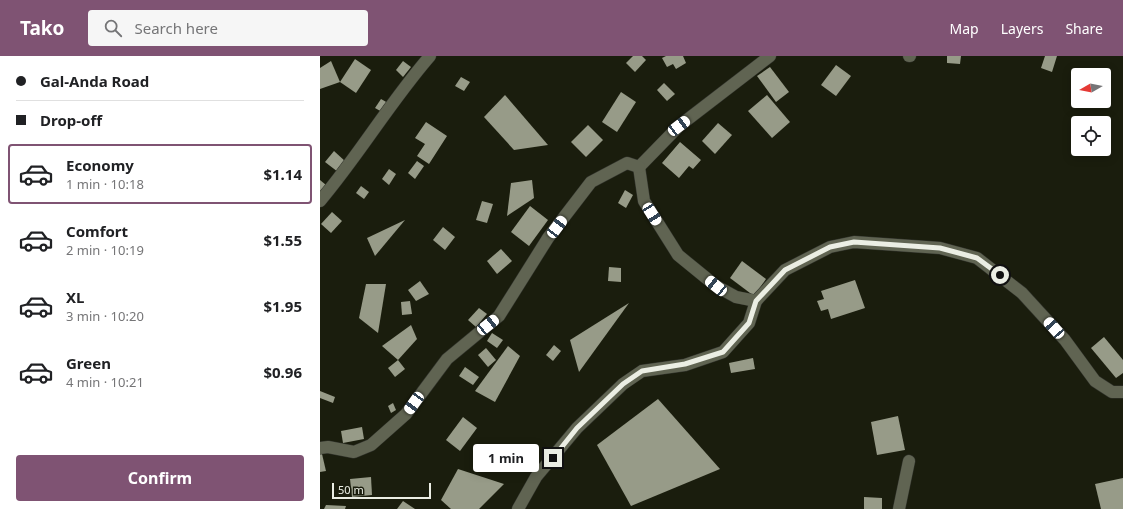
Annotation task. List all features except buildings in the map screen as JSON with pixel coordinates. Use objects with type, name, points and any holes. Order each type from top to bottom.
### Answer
[{"type":"street","points":[[320,201],[344,173],[406,83],[430,56]]},
{"type":"street","points":[[639,167],[679,126],[770,56]]},
{"type":"street","points":[[320,448],[328,447],[354,452],[371,445],[406,414],[447,359],[499,316],[548,238],[591,182],[627,163],[639,167]]},
{"type":"street","points":[[639,167],[644,201],[678,254],[716,286],[736,297],[756,301]]},
{"type":"street","points":[[518,509],[536,477],[577,428],[623,384],[642,371],[685,364],[723,352],[749,323],[756,301],[785,270],[830,247],[854,242],[940,248],[977,258],[1022,293],[1065,340],[1094,381],[1112,392],[1123,392]]},
{"type":"street","points":[[898,509],[909,461]]},
{"type":"route","points":[[553,458],[577,428],[623,384],[642,371],[685,364],[723,352],[749,323],[756,301],[785,270],[830,247],[854,242],[940,248],[977,258],[1000,275]]}]
